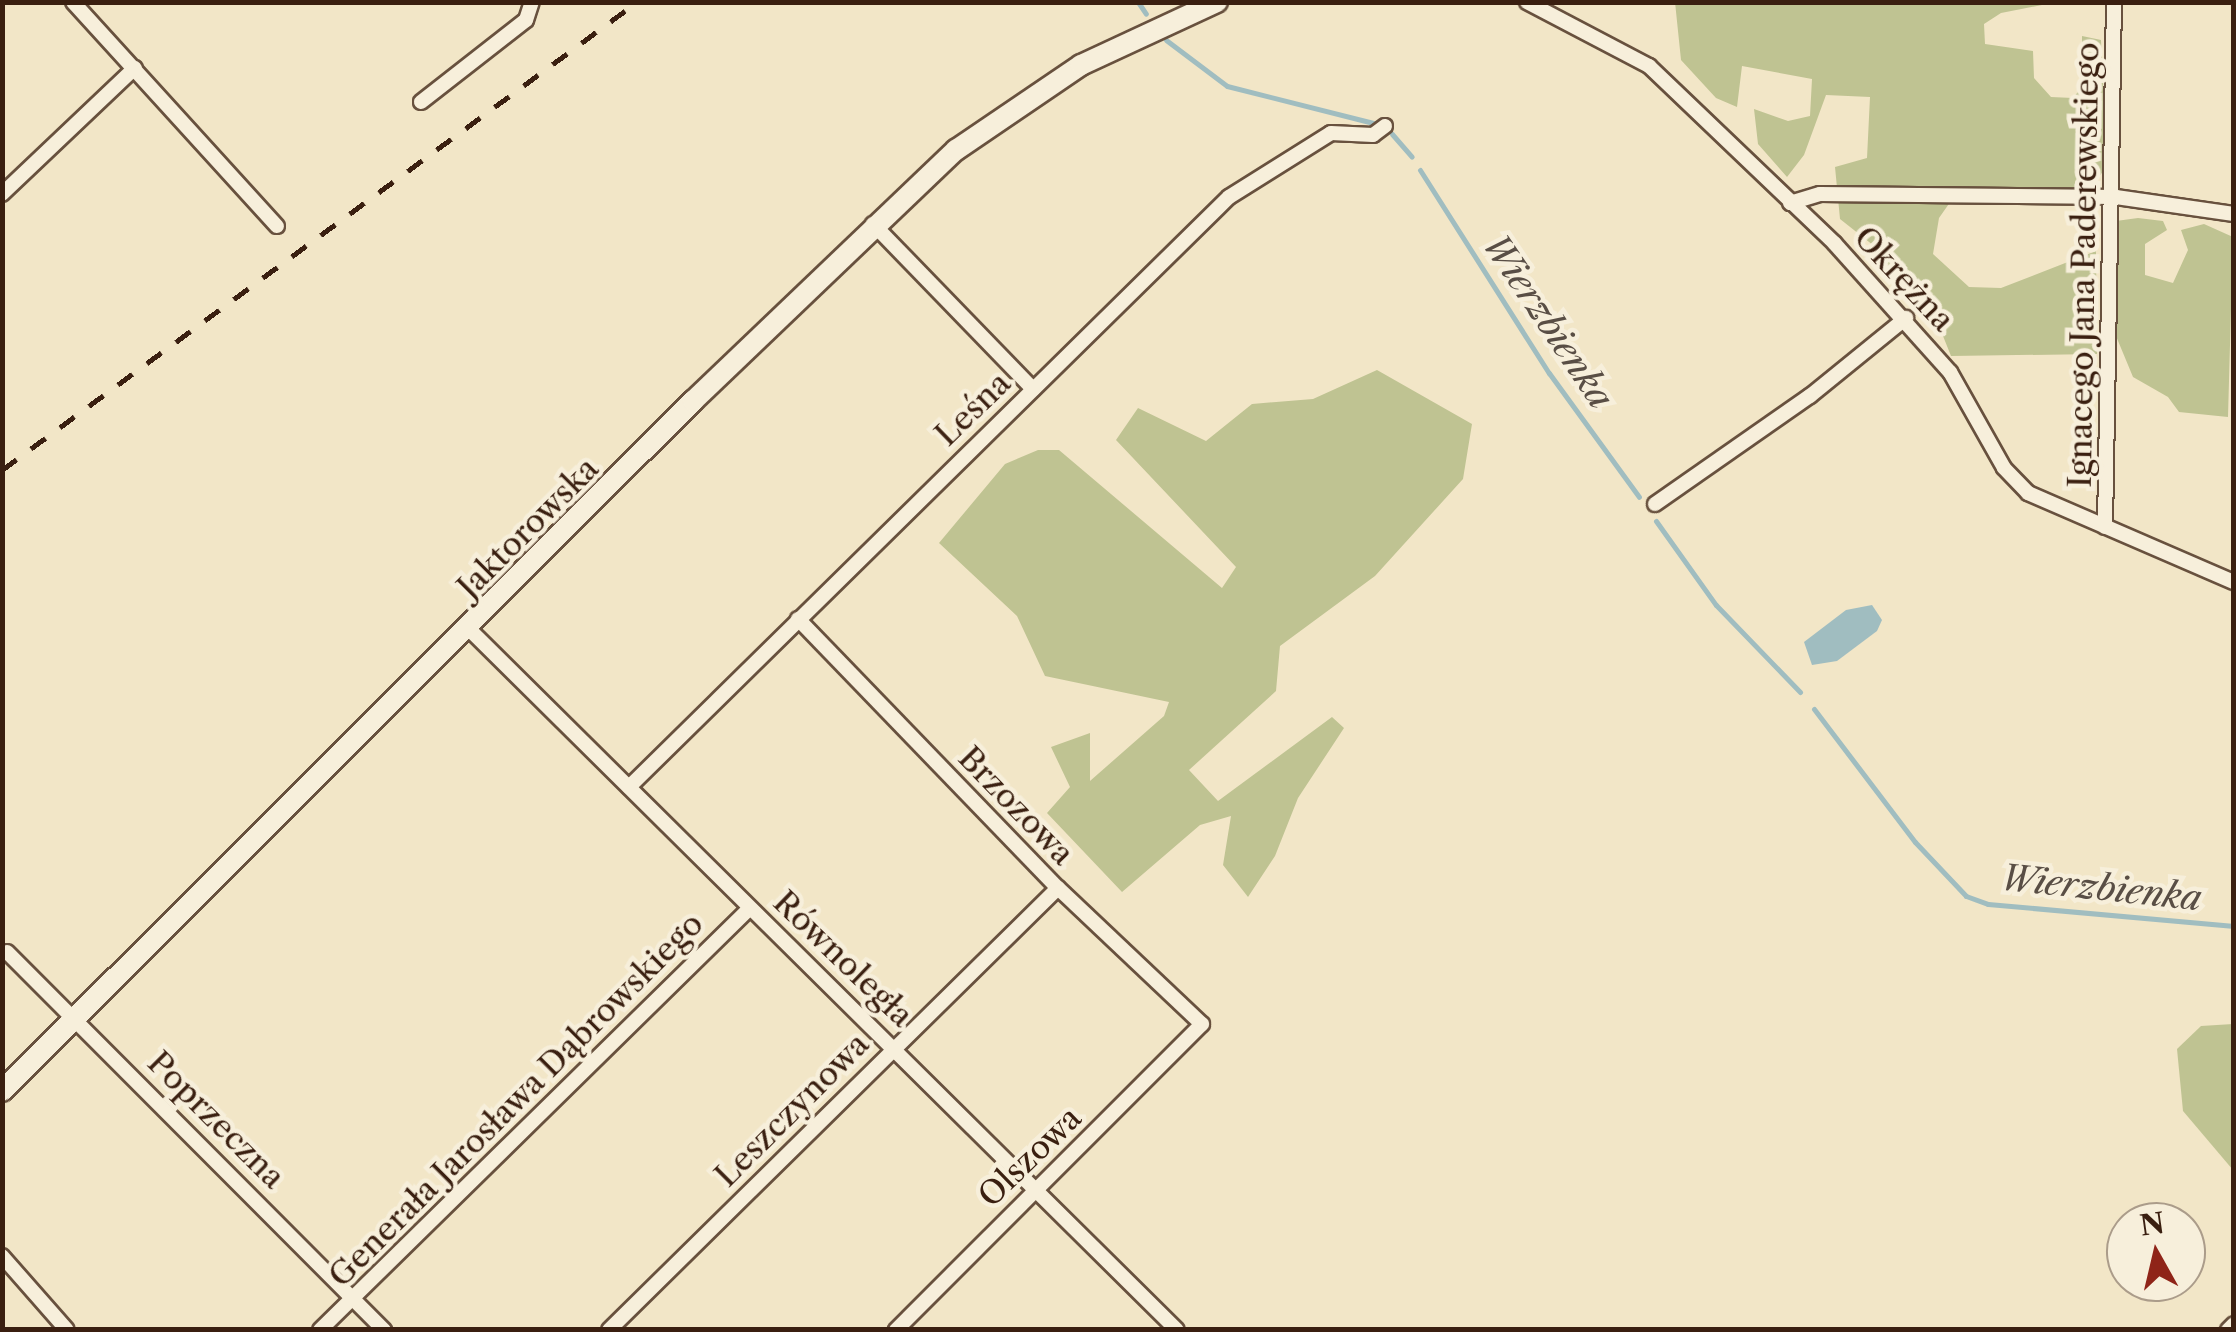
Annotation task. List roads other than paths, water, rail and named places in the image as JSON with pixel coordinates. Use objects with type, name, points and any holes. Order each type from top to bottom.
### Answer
[{"type":"main road","name":"Jaktorowska","points":[[2,1091],[873,224],[995,119],[1123,41],[1217,2]]},
{"type":"street","points":[[73,2],[277,226]]},
{"type":"street","points":[[421,102],[526,20],[532,2]]},
{"type":"street","name":"Okrężna","points":[[1528,2],[1649,66],[1790,203],[1906,318],[1950,372],[2015,482],[2105,528],[2234,582]]},
{"type":"street","name":"Ignacego Jana Paderewskiego","points":[[2105,528],[2116,197],[2114,2]]},
{"type":"street","points":[[2,194],[135,68]]},
{"type":"street","name":"Leśna","points":[[629,787],[1229,197],[1331,133],[1373,135],[1385,126]]},
{"type":"street","points":[[1790,203],[1820,194],[2116,197],[2234,214]]},
{"type":"street","points":[[873,224],[1033,389]]},
{"type":"street","points":[[1655,504],[1810,396],[1906,318]]},
{"type":"street","name":"Brzozowa","points":[[798,620],[1058,888],[1202,1024]]},
{"type":"street","name":"Równoległa","points":[[469,629],[1036,1188],[1167,1326]]},
{"type":"street","name":"Leszczynowa","points":[[609,1330],[1058,888]]},
{"type":"street","name":"Generała Jarosława Dąbrowskiego","points":[[320,1330],[750,908]]},
{"type":"street","name":"Poprzeczna","points":[[6,952],[384,1330]]},
{"type":"street","name":"Olszowa","points":[[896,1330],[1202,1024]]},
{"type":"street","points":[[2,1256],[67,1330]]},
{"type":"street","points":[[2228,1330],[2234,1324]]},
{"type":"water","points":[[1872,605],[1882,620],[1877,631],[1837,661],[1812,665],[1804,642],[1846,610]]},
{"type":"waterway","name":"Wierzbienka","points":[[1138,2],[1146,14]]},
{"type":"waterway","name":"Wierzbienka","points":[[1166,40],[1227,86],[1373,123]]},
{"type":"waterway","name":"Wierzbienka","points":[[1392,134],[1412,157]]},
{"type":"waterway","name":"Wierzbienka","points":[[1420,170],[1549,373],[1639,497]]},
{"type":"waterway","name":"Wierzbienka","points":[[1656,521],[1716,605],[1800,692]]},
{"type":"waterway","name":"Wierzbienka","points":[[1814,709],[1915,842],[1966,896],[1988,904],[2234,926]]},
{"type":"railway","points":[[2,470],[637,2]]}]
